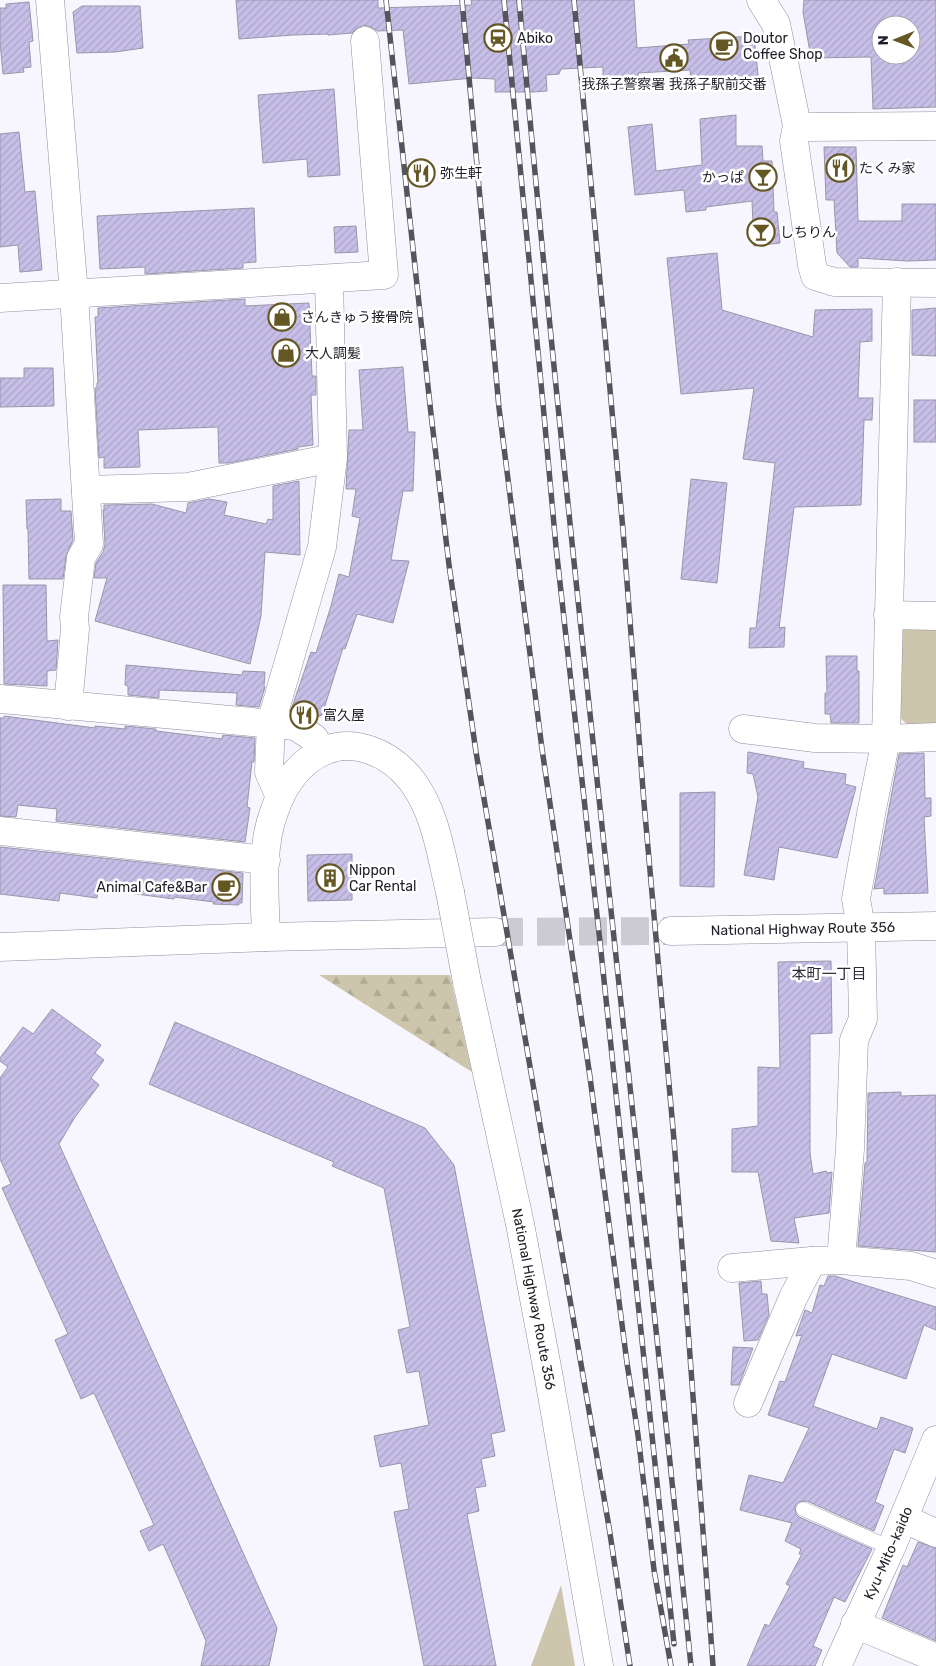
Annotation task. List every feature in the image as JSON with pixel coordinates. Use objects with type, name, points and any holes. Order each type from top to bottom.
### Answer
[{"type":"main road","points":[[50,0],[74,294],[89,544],[81,558],[74,618],[75,629],[68,706]]},
{"type":"main road","points":[[761,0],[776,24],[798,130]]},
{"type":"main road","points":[[0,298],[384,275],[364,41]]},
{"type":"main road","points":[[936,126],[805,127],[796,131],[794,141],[815,276],[834,282],[936,283]]},
{"type":"main road","points":[[280,797],[270,772],[271,723],[322,548],[333,458],[329,279]]},
{"type":"main road","points":[[841,1260],[850,1149],[854,1040],[863,1018],[861,927],[856,899],[886,739],[897,282]]},
{"type":"main road","points":[[86,490],[188,487],[333,458]]},
{"type":"main road","points":[[888,616],[936,616]]},
{"type":"main road","points":[[0,699],[295,726],[314,738],[322,752]]},
{"type":"main road","points":[[743,729],[814,738],[886,739],[936,737]]},
{"type":"main road","name":"National Highway Route 356","points":[[266,937],[266,860],[269,828],[286,784],[301,766],[322,752],[340,746],[360,746],[389,758],[413,782],[428,810],[436,834],[450,892],[467,982],[520,1224],[599,1666]]},
{"type":"main road","points":[[0,832],[266,860]]},
{"type":"main road","name":"National Highway Route 356","points":[[671,931],[936,926]]},
{"type":"main road","points":[[0,947],[266,937],[495,932]]},
{"type":"main road","points":[[732,1268],[841,1260],[911,1266],[936,1274]]},
{"type":"main road","points":[[748,1403],[792,1298],[812,1261]]},
{"type":"main road","name":"Kyu-Mito-kaido","points":[[837,1666],[904,1519],[936,1440]]},
{"type":"main road","points":[[904,1519],[936,1533]]},
{"type":"main road","points":[[856,1624],[936,1658]]},
{"type":"lane","points":[[803,1509],[891,1548]]},
{"type":"green space","points":[[911,622],[936,622],[936,725],[909,726],[899,717],[901,631]]},
{"type":"green space","points":[[319,975],[450,975],[472,1072]]},
{"type":"green space","points":[[561,1585],[575,1666],[531,1666]]},
{"type":"building","points":[[236,0],[378,0],[378,8],[472,5],[471,0],[634,0],[637,48],[689,44],[688,40],[754,36],[759,84],[691,86],[690,70],[638,73],[639,88],[603,89],[603,67],[561,69],[559,74],[546,75],[547,91],[495,92],[495,79],[473,78],[409,84],[403,30],[377,31],[364,25],[352,33],[239,39]]},
{"type":"building","points":[[804,0],[936,0],[936,107],[873,109],[871,65],[921,65],[921,15],[871,15],[871,57],[811,58],[803,12]]},
{"type":"building","points":[[29,2],[33,41],[29,42],[31,67],[23,68],[24,72],[3,74],[0,42],[0,8],[6,8],[6,4]]},
{"type":"building","points":[[82,6],[140,6],[143,48],[115,52],[77,53],[73,12]]},
{"type":"building","points":[[334,89],[340,175],[308,177],[307,159],[263,163],[258,95]]},
{"type":"building","points":[[736,115],[736,146],[762,146],[763,161],[772,161],[774,212],[777,212],[780,243],[754,246],[752,201],[706,207],[706,210],[686,212],[684,190],[635,195],[628,127],[652,124],[656,171],[702,165],[700,119]]},
{"type":"building","points":[[19,132],[25,192],[35,191],[42,270],[20,272],[18,245],[0,247],[0,134]]},
{"type":"building","points":[[824,147],[856,147],[858,221],[902,221],[902,204],[936,204],[936,260],[908,261],[858,258],[858,267],[850,267],[837,253],[834,200],[826,200]]},
{"type":"building","points":[[254,208],[256,262],[243,263],[243,268],[145,274],[145,267],[100,269],[97,216]]},
{"type":"building","points":[[356,226],[358,252],[335,253],[334,227]]},
{"type":"building","points":[[717,253],[722,310],[813,337],[815,310],[872,309],[872,341],[860,342],[858,398],[873,398],[872,420],[864,420],[861,505],[794,507],[779,628],[785,627],[784,647],[749,648],[750,628],[756,628],[775,463],[743,459],[754,388],[681,394],[667,258]]},
{"type":"building","points":[[245,299],[245,306],[309,303],[312,376],[316,376],[316,395],[311,395],[313,445],[229,463],[219,463],[218,427],[138,430],[140,467],[104,468],[104,457],[99,458],[95,388],[97,388],[98,383],[95,317],[98,317],[98,308]]},
{"type":"building","points":[[936,308],[936,356],[912,355],[912,310]]},
{"type":"building","points":[[403,367],[408,432],[415,432],[413,491],[403,491],[391,560],[409,561],[393,623],[357,614],[345,649],[343,648],[322,715],[313,719],[303,713],[291,710],[311,652],[316,653],[339,574],[349,577],[360,518],[352,516],[356,489],[346,489],[349,430],[363,430],[359,370]]},
{"type":"building","points":[[24,368],[53,368],[54,406],[0,407],[0,378],[24,378]]},
{"type":"building","points":[[914,400],[936,400],[936,442],[914,442]]},
{"type":"building","points":[[691,479],[727,483],[717,583],[681,579]]},
{"type":"building","points":[[299,481],[300,555],[265,552],[261,616],[250,664],[95,621],[107,578],[94,578],[96,563],[103,552],[105,544],[104,505],[152,504],[186,513],[188,503],[209,499],[227,502],[224,515],[266,524],[268,519],[273,520],[273,486]]},
{"type":"building","points":[[61,499],[61,511],[71,511],[73,540],[66,556],[63,579],[29,579],[26,500]]},
{"type":"building","points":[[3,585],[46,585],[47,641],[58,640],[56,670],[47,671],[47,686],[4,684]]},
{"type":"building","points":[[826,656],[857,656],[857,671],[859,671],[859,723],[831,723],[830,714],[825,714],[825,693],[827,693]]},
{"type":"building","points":[[126,665],[242,675],[243,671],[265,672],[265,687],[259,707],[236,705],[237,693],[159,690],[159,698],[128,695],[128,686],[125,685]]},
{"type":"building","points":[[4,716],[95,728],[95,726],[125,729],[125,726],[222,739],[223,735],[255,738],[254,762],[252,762],[247,807],[250,808],[245,842],[56,821],[57,809],[18,805],[16,817],[0,816],[0,718],[4,718]]},
{"type":"building","points":[[748,752],[804,762],[803,768],[846,774],[845,784],[856,787],[837,858],[779,847],[774,880],[744,875],[758,797],[753,774],[747,773]]},
{"type":"building","points":[[924,753],[925,798],[931,798],[931,816],[924,817],[928,893],[884,894],[884,888],[874,889],[899,754]]},
{"type":"building","points":[[715,792],[714,887],[680,886],[680,793]]},
{"type":"building","points":[[0,847],[243,873],[242,903],[239,903],[239,905],[213,904],[214,902],[98,889],[97,898],[60,893],[59,901],[0,894]]},
{"type":"building","name":"Nippon Car Rental","points":[[352,854],[352,900],[308,901],[307,855]]},
{"type":"building","points":[[831,961],[832,1033],[810,1034],[810,1153],[813,1174],[826,1171],[827,1173],[832,1172],[829,1213],[794,1218],[799,1243],[771,1241],[758,1172],[732,1172],[732,1129],[758,1126],[758,1067],[780,1068],[778,962]]},
{"type":"building","points":[[52,1009],[101,1045],[95,1053],[104,1060],[91,1078],[99,1085],[75,1117],[59,1144],[277,1628],[269,1666],[201,1666],[206,1641],[163,1544],[149,1551],[140,1531],[154,1525],[94,1393],[81,1399],[55,1340],[68,1334],[2,1188],[11,1184],[0,1159],[0,1078],[8,1067],[0,1061],[0,1058],[23,1027],[33,1034]]},
{"type":"building","points":[[175,1022],[425,1128],[454,1165],[505,1431],[491,1434],[495,1456],[481,1459],[486,1486],[475,1488],[479,1511],[467,1514],[496,1666],[424,1666],[394,1512],[409,1509],[401,1463],[380,1467],[374,1436],[429,1425],[419,1371],[407,1373],[398,1330],[410,1327],[384,1188],[332,1166],[334,1162],[149,1084]]},
{"type":"building","points":[[901,1092],[901,1096],[936,1095],[936,1252],[858,1246],[865,1163],[867,1162],[868,1093]]},
{"type":"building","points":[[828,1276],[835,1276],[936,1307],[936,1330],[924,1325],[906,1379],[832,1354],[813,1406],[877,1429],[881,1417],[913,1428],[905,1453],[894,1449],[875,1502],[884,1506],[874,1531],[807,1501],[798,1502],[795,1506],[796,1514],[799,1517],[872,1549],[845,1602],[834,1597],[813,1646],[822,1650],[815,1666],[747,1666],[765,1624],[769,1626],[790,1586],[786,1584],[802,1554],[799,1554],[801,1549],[785,1541],[792,1523],[740,1510],[749,1475],[783,1483],[809,1428],[768,1415],[780,1381],[785,1382],[802,1335],[796,1336],[805,1310],[812,1313],[820,1285],[824,1286]]},
{"type":"building","points":[[761,1281],[762,1294],[767,1294],[769,1315],[758,1340],[744,1341],[739,1283]]},
{"type":"building","points":[[733,1347],[753,1348],[739,1385],[731,1385]]},
{"type":"building","points":[[918,1542],[936,1548],[936,1641],[882,1618],[903,1565],[907,1567]]},
{"type":"tunnel","points":[[495,932],[671,931]]},
{"type":"railway","points":[[386,0],[449,565],[476,752],[609,1527],[630,1666]]},
{"type":"railway","points":[[462,0],[499,408],[542,749],[590,1077],[638,1435],[654,1570],[671,1666]]},
{"type":"railway","points":[[504,0],[556,547],[600,942],[674,1644]]},
{"type":"railway","points":[[519,0],[559,417],[691,1666]]},
{"type":"railway","points":[[574,0],[623,530],[644,803],[674,1140],[713,1666]]},
{"type":"place","name":"Abiko","points":[[498,38]]},
{"type":"place","name":"Doutor Coffee Shop","points":[[724,46]]},
{"type":"place","name":"我孫子警察署 我孫子駅前交番","points":[[674,58]]},
{"type":"place","name":"たくみ家","points":[[840,168]]},
{"type":"place","name":"弥生軒","points":[[421,173]]},
{"type":"place","name":"かっぱ","points":[[763,177]]},
{"type":"place","name":"しちりん","points":[[761,232]]},
{"type":"place","name":"さんきゅう接骨院","points":[[282,317]]},
{"type":"place","name":"大人調髪","points":[[286,353]]},
{"type":"place","name":"富久屋","points":[[304,715]]},
{"type":"place","name":"Nippon Car Rental","points":[[330,878]]},
{"type":"place","name":"Animal Cafe&Bar","points":[[226,887]]},
{"type":"district","name":"本町一丁目","points":[[829,974]]}]
